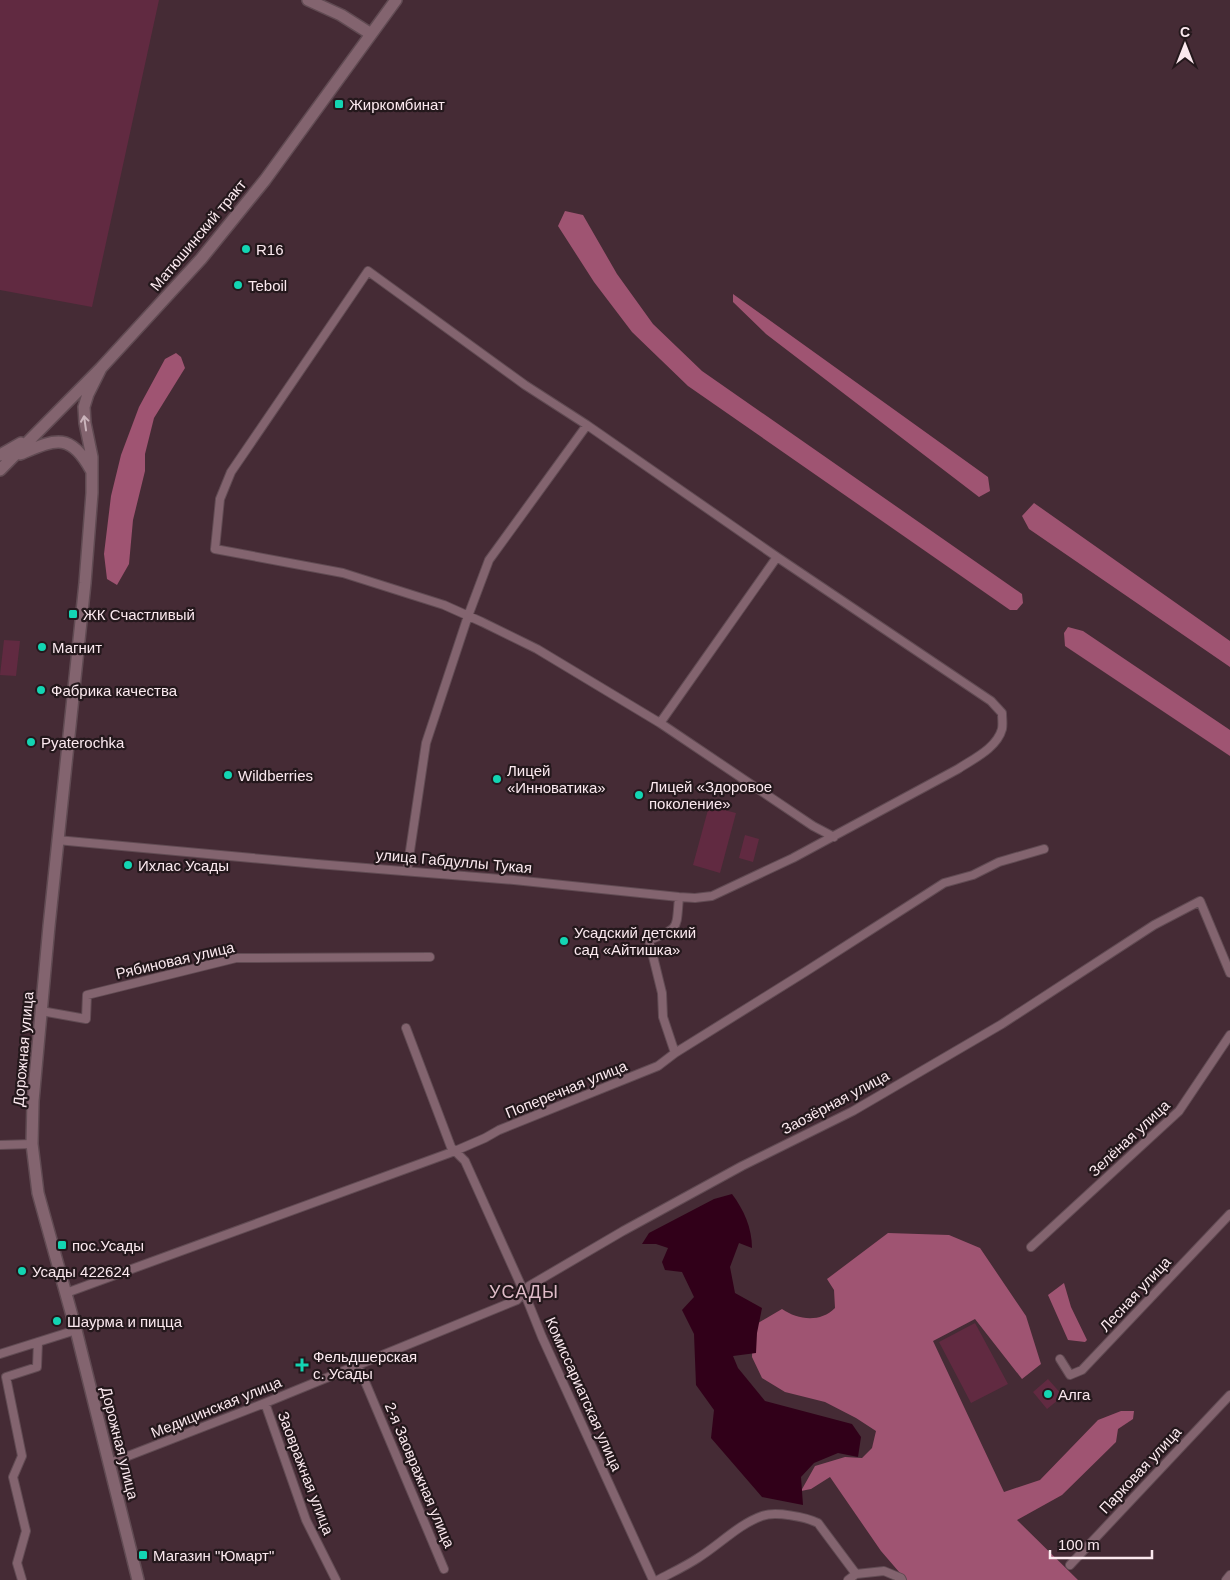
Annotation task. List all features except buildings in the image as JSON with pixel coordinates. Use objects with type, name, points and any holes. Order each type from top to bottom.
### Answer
[{"type":"street","points":[[308,0],[341,14],[371,34]]},
{"type":"street","name":"Матюшинский тракт","points":[[0,470],[101,368],[201,259],[240,212],[396,0]]},
{"type":"street","points":[[660,723],[777,557],[587,425],[525,385],[368,271],[231,472],[220,499],[215,550],[342,573],[444,605],[468,616],[537,649],[660,723],[813,826],[834,837]]},
{"type":"street","name":"Дорожная улица","points":[[101,368],[88,394],[84,407],[85,423],[92,457],[92,493],[85,583],[57,840],[41,1011],[33,1101],[32,1144],[38,1193],[76,1330],[138,1580]]},
{"type":"street","points":[[407,871],[426,743],[468,616],[490,560],[587,425]]},
{"type":"street","points":[[0,455],[34,436]]},
{"type":"street","points":[[13,457],[44,444],[61,442],[70,445],[78,451],[92,471]]},
{"type":"street","name":"улица Габдуллы Тукая","points":[[57,840],[523,881],[679,897],[712,896],[834,837],[977,757],[994,743],[1002,729],[1002,713],[991,701],[777,557]]},
{"type":"street","name":"Поперечная улица","points":[[66,1293],[455,1150],[499,1130],[658,1066],[675,1052],[805,972],[944,882],[973,875],[999,862],[1044,849]]},
{"type":"street","points":[[675,1052],[663,1018],[662,993],[649,940],[672,930],[676,925],[679,897]]},
{"type":"street","name":"Заозёрная улица","points":[[524,1292],[529,1286],[623,1231],[742,1166],[853,1111],[1002,1024],[1154,925],[1200,901],[1230,974]]},
{"type":"street","name":"Рябиновая улица","points":[[41,1011],[86,1019],[87,994],[236,958],[430,956]]},
{"type":"street","name":"Комиссариатская улица","points":[[406,1028],[451,1146],[465,1161],[524,1292],[542,1337],[654,1580]]},
{"type":"street","name":"Зелёная улица","points":[[1031,1247],[1179,1112],[1230,1035]]},
{"type":"street","points":[[0,1145],[32,1144]]},
{"type":"street","name":"Лесная улица","points":[[1060,1359],[1070,1375],[1082,1370],[1230,1214]]},
{"type":"street","name":"Медицинская улица","points":[[110,1463],[265,1403],[517,1300],[524,1292]]},
{"type":"street","points":[[0,1354],[76,1330]]},
{"type":"street","points":[[22,1580],[17,1563],[26,1531],[13,1478],[22,1456],[6,1377],[37,1367],[38,1342]]},
{"type":"street","name":"2-я Заовражная улица","points":[[358,1365],[444,1569]]},
{"type":"street","name":"Парковая улица","points":[[1070,1565],[1230,1395]]},
{"type":"street","name":"Заовражная улица","points":[[265,1403],[306,1520],[336,1580]]},
{"type":"street","points":[[658,1580],[698,1558],[743,1526],[763,1515],[777,1514],[810,1519],[818,1523],[856,1574]]},
{"type":"street","points":[[848,1580],[856,1574],[884,1571],[902,1580]]},
{"type":"street","points":[[1226,1580],[1230,1575]]},
{"type":"shaded area","points":[[0,0],[159,0],[92,307],[0,290]]},
{"type":"shaded area","points":[[565,211],[583,215],[617,274],[653,324],[702,371],[1022,594],[1023,603],[1017,610],[1010,610],[688,386],[632,332],[594,282],[558,226]]},
{"type":"shaded area","points":[[733,294],[988,477],[990,491],[979,497],[766,334],[733,302]]},
{"type":"shaded area","points":[[176,353],[181,357],[185,368],[154,418],[145,454],[145,471],[133,520],[129,564],[117,585],[107,579],[104,554],[111,496],[121,455],[139,407],[165,359]]},
{"type":"shaded area","points":[[1034,503],[1230,641],[1230,667],[1029,529],[1022,516]]},
{"type":"shaded area","points":[[1068,627],[1083,631],[1230,730],[1230,756],[1065,646],[1064,633]]},
{"type":"shaded area","points":[[4,640],[20,641],[16,676],[0,675]]},
{"type":"shaded area","points":[[709,806],[736,813],[720,873],[693,865]]},
{"type":"shaded area","points":[[745,835],[759,839],[753,862],[739,858]]},
{"type":"shaded area","points":[[732,1194],[740,1206],[751,1233],[752,1248],[739,1243],[730,1267],[735,1293],[762,1308],[757,1333],[756,1353],[733,1356],[738,1368],[765,1401],[852,1424],[861,1437],[858,1457],[838,1453],[814,1463],[801,1477],[803,1505],[762,1497],[711,1438],[714,1410],[696,1385],[694,1334],[682,1310],[694,1297],[682,1272],[665,1270],[662,1262],[668,1248],[656,1244],[642,1244],[649,1233],[714,1199]]},
{"type":"shaded area","points":[[888,1233],[949,1235],[980,1248],[1026,1316],[1041,1364],[1022,1379],[975,1319],[933,1341],[1004,1492],[1040,1480],[1098,1420],[1121,1411],[1134,1411],[1133,1419],[1118,1429],[1116,1442],[1062,1495],[1017,1520],[1078,1580],[906,1580],[881,1551],[830,1477],[811,1489],[801,1491],[815,1466],[845,1457],[862,1458],[872,1448],[876,1431],[825,1402],[785,1392],[762,1378],[752,1357],[753,1326],[782,1309],[795,1316],[809,1318],[816,1318],[829,1313],[835,1308],[834,1290],[827,1279]]},
{"type":"shaded area","points":[[1064,1283],[1071,1307],[1087,1340],[1085,1342],[1068,1340],[1048,1295]]},
{"type":"shaded area","points":[[975,1323],[1008,1384],[971,1403],[939,1342]]},
{"type":"shaded area","name":"Алга","points":[[1048,1379],[1063,1396],[1047,1409],[1033,1392]]},
{"type":"place","name":"Жиркомбинат","points":[[339,104]]},
{"type":"place","name":"R16","points":[[246,249]]},
{"type":"place","name":"Teboil","points":[[238,285]]},
{"type":"place","name":"ЖК Счастливый","points":[[73,614]]},
{"type":"place","name":"Магнит","points":[[42,647]]},
{"type":"place","name":"Фабрика качества","points":[[41,690]]},
{"type":"place","name":"Pyaterochka","points":[[31,742]]},
{"type":"place","name":"Wildberries","points":[[228,775]]},
{"type":"place","name":"Лицей «Инноватика»","points":[[497,779]]},
{"type":"place","name":"Лицей «Здоровое поколение»","points":[[639,795]]},
{"type":"place","name":"Ихлас Усады","points":[[128,865]]},
{"type":"place","name":"Усадский детский сад «Айтишка»","points":[[564,941]]},
{"type":"place","name":"пос.Усады","points":[[62,1245]]},
{"type":"place","name":"Усады 422624","points":[[22,1271]]},
{"type":"place","name":"Шаурма и пицца","points":[[57,1321]]},
{"type":"place","name":"Фельдшерская с. Усады","points":[[302,1365]]},
{"type":"place","name":"Алга","points":[[1048,1394]]},
{"type":"place","name":"Магазин \"Юмарт\"","points":[[143,1555]]},
{"type":"district","name":"УСАДЫ","points":[[524,1292]]}]
